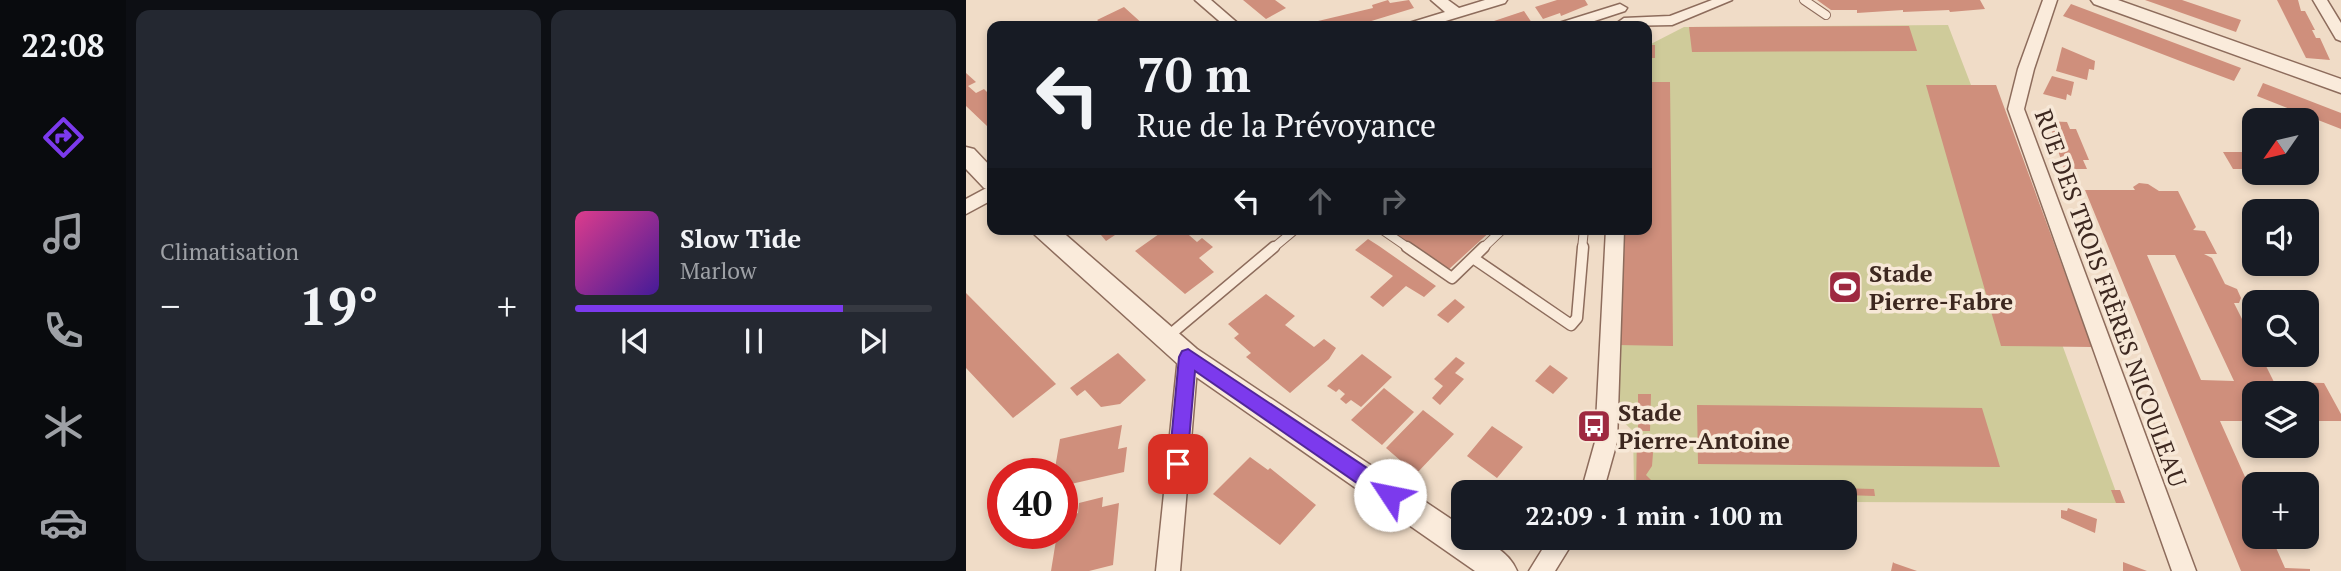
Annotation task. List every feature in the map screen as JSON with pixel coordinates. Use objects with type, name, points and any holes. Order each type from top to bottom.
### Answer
[{"type":"street","points":[[1202,0],[1228,21]]},
{"type":"street","points":[[1438,0],[1457,13]]},
{"type":"street","points":[[1431,21],[1500,0]]},
{"type":"street","points":[[1587,21],[1621,14],[1672,20],[1725,0]]},
{"type":"street","name":"RUE DES TROIS FRÈRES NICOULEAU","points":[[2050,0],[2026,69],[2016,109],[2184,571]]},
{"type":"street","points":[[2100,0],[2341,86]]},
{"type":"street","points":[[2320,0],[2341,36]]},
{"type":"street","points":[[966,155],[987,177]]},
{"type":"street","points":[[966,207],[987,195]]},
{"type":"street","points":[[1050,235],[1188,357],[1502,571]]},
{"type":"street","points":[[1595,480],[1606,442],[1615,235]]},
{"type":"street","points":[[1168,571],[1188,357]]},
{"type":"street","points":[[1541,571],[1555,550]]},
{"type":"lane","points":[[1804,0],[1826,15]]},
{"type":"lane","points":[[1166,338],[1289,235]]},
{"type":"lane","points":[[1390,235],[1452,278],[1497,235]]},
{"type":"lane","points":[[1473,258],[1571,325],[1577,317],[1584,235]]},
{"type":"shaded area","name":"Stade Pierre-Fabre","points":[[1948,25],[1971,85],[1996,85],[2063,347],[2120,503],[1857,502],[1857,480],[1634,480],[1633,431],[1616,415],[1618,345],[1646,235],[1652,235],[1652,43],[1684,27]]},
{"type":"building","points":[[1243,0],[1275,0],[1286,8],[1266,19]]},
{"type":"building","points":[[1388,0],[1390,3],[1409,0],[1414,8],[1371,21],[1318,21],[1373,8],[1372,5]]},
{"type":"building","points":[[1557,0],[1585,0],[1588,5],[1561,16],[1560,13],[1543,19],[1535,7]]},
{"type":"building","points":[[1817,0],[1980,0],[1985,9],[1857,13],[1857,10],[1831,10]]},
{"type":"building","points":[[2145,0],[2182,0],[2241,20],[2236,32]]},
{"type":"building","points":[[2277,0],[2298,0],[2301,11],[2305,11],[2316,38],[2320,38],[2330,60],[2306,58]]},
{"type":"building","points":[[2071,4],[2241,68],[2234,81],[2188,64],[2063,16]]},
{"type":"building","points":[[1124,7],[1139,21],[1098,21]]},
{"type":"building","points":[[1524,11],[1531,21],[1494,21]]},
{"type":"building","points":[[1909,26],[1917,51],[1692,52],[1689,27]]},
{"type":"building","points":[[1652,45],[1655,45],[1655,58],[1652,58]]},
{"type":"building","points":[[2062,47],[2095,61],[2094,70],[2089,69],[2087,80],[2056,71]]},
{"type":"building","points":[[966,73],[976,82],[968,86],[976,93],[984,89],[987,92],[987,126],[966,106]]},
{"type":"building","points":[[2052,76],[2074,82],[2071,96],[2067,94],[2066,100],[2043,94]]},
{"type":"building","points":[[1652,82],[1670,82],[1673,346],[1618,345],[1622,235],[1652,235]]},
{"type":"building","points":[[2263,83],[2341,113],[2341,129],[2319,120],[2319,108],[2288,108],[2257,96]]},
{"type":"building","points":[[1926,85],[1996,85],[2092,347],[2001,346]]},
{"type":"building","points":[[2045,121],[2067,122],[2070,129],[2076,129],[2089,160],[2083,160],[2087,169],[2064,169],[2051,129]]},
{"type":"building","points":[[2223,152],[2242,152],[2242,169],[2233,169]]},
{"type":"building","points":[[2139,183],[2148,184],[2159,191],[2178,191],[2196,227],[2193,230],[2205,231],[2217,254],[2204,254],[2212,258],[2225,284],[2237,289],[2241,298],[2239,303],[2234,303],[2242,319],[2242,367],[2266,367],[2274,381],[2242,381],[2242,421],[2220,421],[2243,472],[2242,549],[2277,549],[2285,568],[2310,571],[2241,571],[2085,190],[2135,190],[2133,187]],"holes":[[[2147,255],[2175,255],[2234,381],[2201,380]]]},
{"type":"building","points":[[1101,235],[1115,235],[1106,241]]},
{"type":"building","points":[[1158,235],[1189,235],[1197,242],[1202,238],[1213,247],[1199,258],[1214,272],[1185,294],[1135,251]]},
{"type":"building","points":[[1396,235],[1486,235],[1448,270]]},
{"type":"building","points":[[1368,239],[1436,286],[1424,297],[1406,286],[1383,307],[1370,297],[1393,276],[1355,250]]},
{"type":"building","points":[[966,293],[1056,384],[1013,418],[966,368]]},
{"type":"building","points":[[1266,294],[1295,316],[1285,325],[1314,347],[1324,339],[1336,348],[1329,359],[1290,393],[1246,357],[1251,353],[1234,338],[1239,334],[1228,324]]},
{"type":"building","points":[[1455,299],[1465,307],[1448,323],[1437,315]]},
{"type":"building","points":[[1118,353],[1146,380],[1120,404],[1101,407],[1085,390],[1077,396],[1070,388]]},
{"type":"building","points":[[1362,354],[1392,377],[1361,407],[1351,400],[1346,404],[1340,399],[1345,394],[1339,389],[1336,392],[1327,386]]},
{"type":"building","points":[[1456,357],[1465,363],[1455,373],[1464,379],[1440,405],[1432,398],[1443,386],[1434,379]]},
{"type":"building","points":[[1550,365],[1568,378],[1553,394],[1535,381]]},
{"type":"building","points":[[2319,383],[2324,383],[2341,414],[2341,421],[2319,421]]},
{"type":"building","points":[[1384,388],[1414,412],[1382,445],[1351,420]]},
{"type":"building","points":[[1638,394],[1651,394],[1650,431],[1638,431]]},
{"type":"building","points":[[1697,405],[1982,408],[2000,467],[1698,464]]},
{"type":"building","points":[[1423,410],[1454,434],[1416,474],[1386,448]]},
{"type":"building","points":[[1122,425],[1118,449],[1127,447],[1124,472],[1078,482],[1078,458],[1057,458],[1060,439]]},
{"type":"building","points":[[1492,426],[1523,447],[1497,478],[1467,456]]},
{"type":"building","points":[[1637,434],[1646,440],[1653,453],[1652,466],[1646,475],[1651,480],[1636,480]]},
{"type":"building","points":[[1250,457],[1268,470],[1270,468],[1316,505],[1280,545],[1213,494]]},
{"type":"building","points":[[1857,489],[1874,489],[1875,496],[1857,495]]},
{"type":"building","points":[[2111,490],[2120,490],[2125,503],[2116,503]]},
{"type":"building","points":[[1103,497],[1102,507],[1119,503],[1113,565],[1089,571],[1051,571],[1055,549],[1078,549],[1079,503]]},
{"type":"building","points":[[2068,508],[2097,519],[2095,533],[2061,518],[2061,510],[2067,511]]},
{"type":"building","points":[[2123,562],[2147,571],[2123,571]]},
{"type":"building","points":[[1894,563],[1917,571],[1891,571]]},
{"type":"place","name":"Stade Pierre-Fabre","points":[[1845,287]]},
{"type":"place","name":"Stade Pierre-Antoine","points":[[1594,426]]},
{"type":"route","points":[[1178,464],[1188,357],[1390,495]]}]
